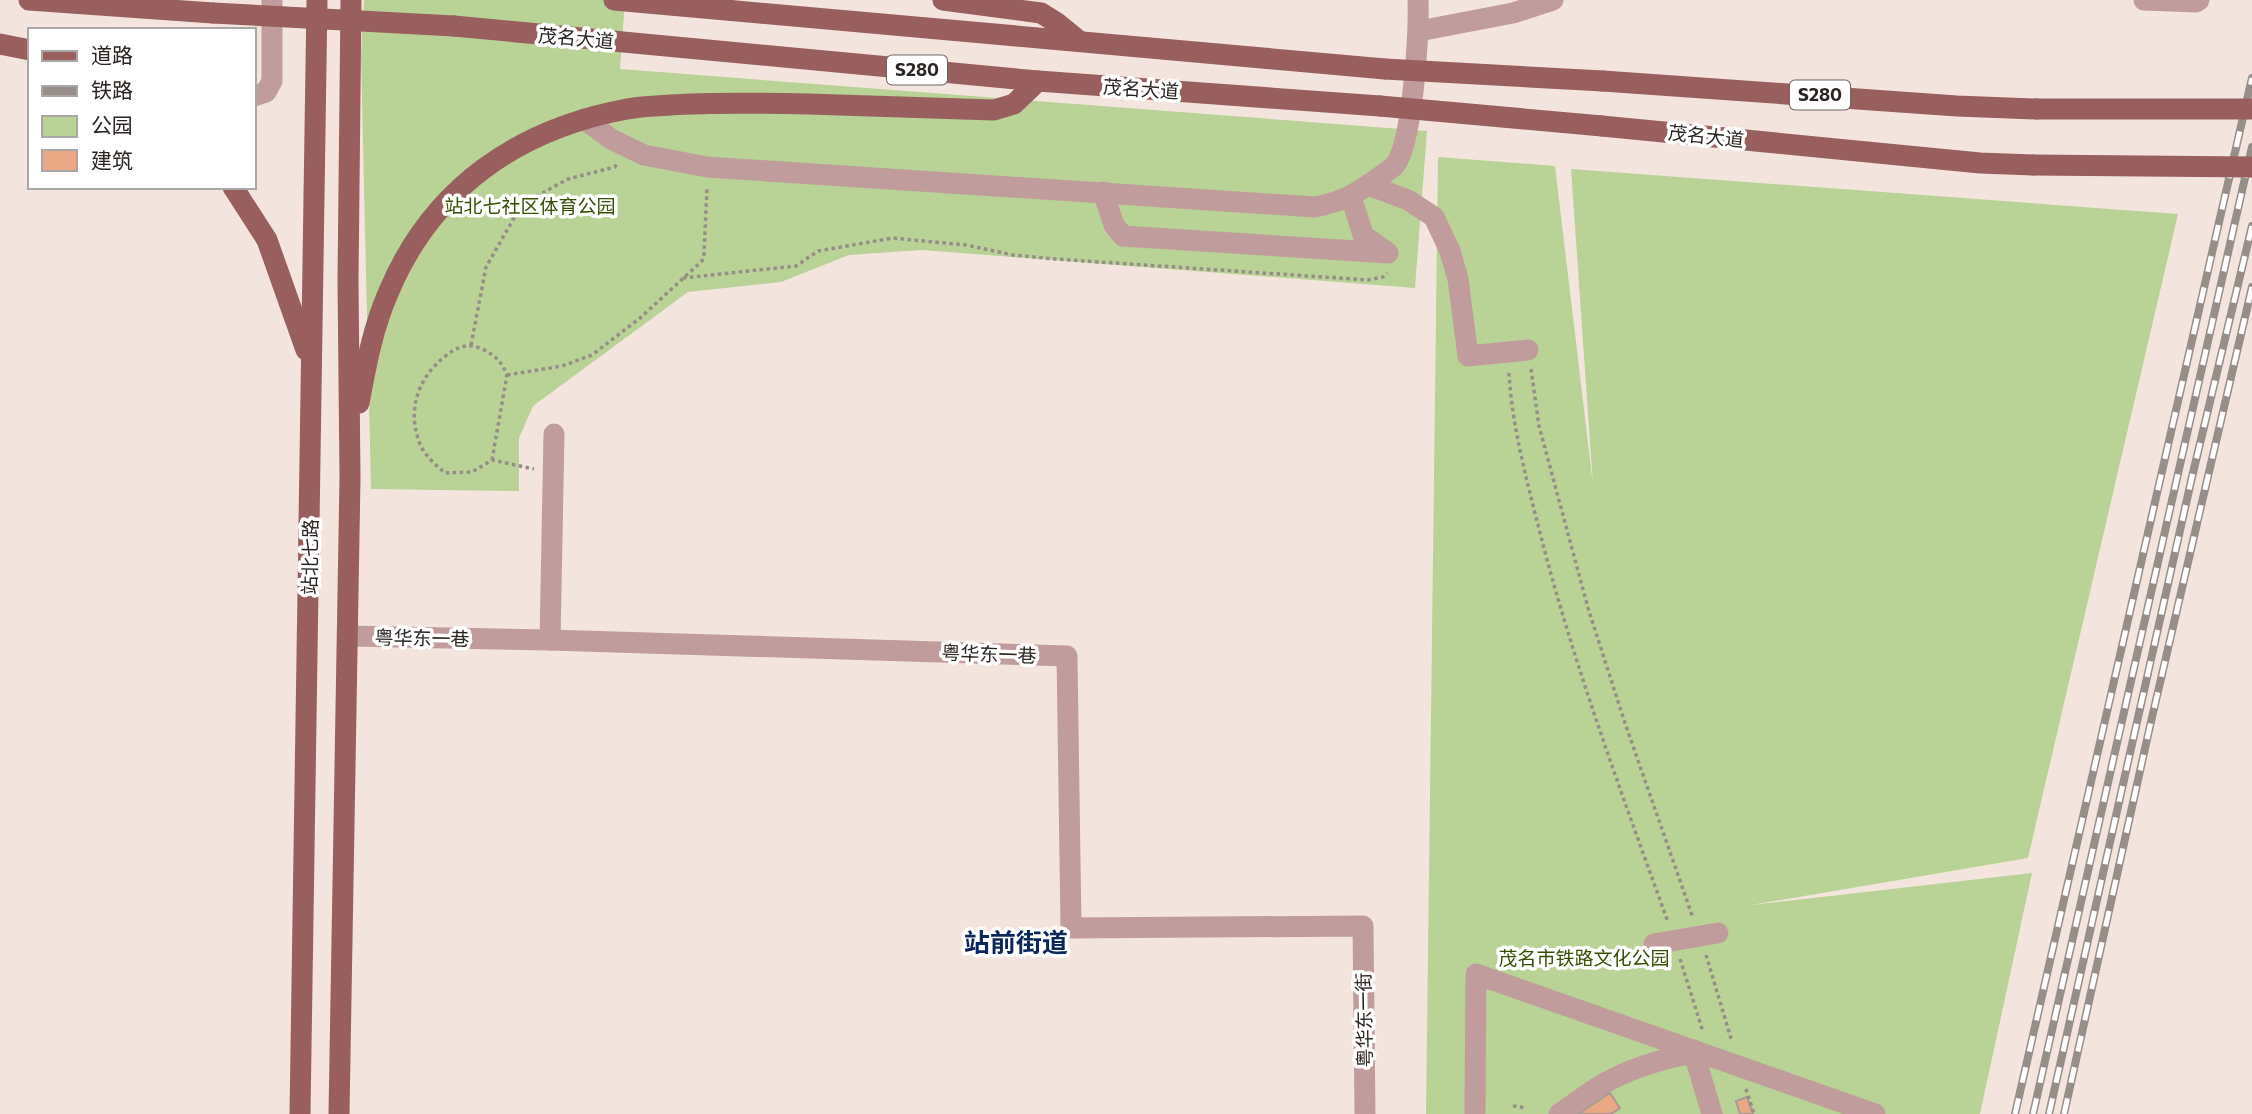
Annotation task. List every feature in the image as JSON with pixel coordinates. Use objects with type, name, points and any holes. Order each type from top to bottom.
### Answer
[{"type":"main road","name":"茂名大道","points":[[29,0],[454,26],[1038,81],[1380,106],[1968,162],[2252,167]]},
{"type":"main road","name":"站北七路","points":[[300,1114],[317,0]]},
{"type":"main road","name":"站北七路","points":[[339,1114],[350,478],[348,281],[351,0]]},
{"type":"main road","name":"S280","points":[[614,0],[1385,69],[1957,106],[2037,109],[2252,109]]},
{"type":"main road","points":[[943,0],[1041,13],[1079,41]]},
{"type":"main road","points":[[0,44],[28,50]]},
{"type":"main road","points":[[350,478],[366,362],[394,280],[422,232],[448,200],[482,168],[525,143],[565,124],[630,108],[741,102],[994,110],[1014,104],[1038,81]]},
{"type":"main road","points":[[234,189],[267,240],[312,367]]},
{"type":"main road","points":[[306,797],[345,797]]},
{"type":"street","points":[[256,95],[266,92],[272,81],[272,0]]},
{"type":"street","points":[[584,119],[611,139],[644,155],[707,167],[1315,207],[1359,191],[1394,166],[1402,153],[1419,31],[1418,0]]},
{"type":"street","points":[[1419,31],[1513,13],[1553,0]]},
{"type":"street","points":[[2144,0],[2199,0]]},
{"type":"street","points":[[1359,191],[1363,235],[1388,253]]},
{"type":"street","points":[[1359,191],[1408,200],[1434,217],[1450,251],[1458,279],[1468,356],[1517,350]]},
{"type":"street","points":[[1103,192],[1114,225],[1123,236],[1388,253]]},
{"type":"street","points":[[550,640],[554,434]]},
{"type":"street","name":"粤华东一巷","points":[[348,636],[1067,656],[1071,928],[1363,926]]},
{"type":"street","name":"粤华东一街","points":[[1363,926],[1365,1114]]},
{"type":"street","points":[[1664,942],[1709,934]]},
{"type":"street","points":[[1475,1114],[1476,974],[1875,1114]]},
{"type":"street","points":[[1559,1114],[1603,1084],[1634,1069],[1664,1059],[1699,1053]]},
{"type":"street","points":[[1699,1053],[1712,1114]]},
{"type":"path","points":[[471,345],[486,267],[522,204],[568,179],[615,167],[624,146]]},
{"type":"path","points":[[507,375],[562,366],[592,355],[640,318],[702,261],[707,167]]},
{"type":"path","points":[[683,278],[796,266],[818,251],[894,238],[966,245],[1013,256],[1368,280],[1383,277],[1388,271],[1392,265],[1388,253]]},
{"type":"path","points":[[492,460],[507,375],[503,363],[490,353],[471,345],[454,349],[429,370],[417,393],[413,421],[421,446],[432,461],[445,473],[472,472],[492,460],[553,472]]},
{"type":"path","points":[[1517,350],[1588,608],[1625,723],[1709,934],[1739,1066],[1754,1114]]},
{"type":"path","points":[[1517,350],[1511,409],[1555,591],[1699,1053]]},
{"type":"path","points":[[1513,1106],[1527,1108]]},
{"type":"green space","name":"站北七社区体育公园","points":[[364,0],[625,0],[620,69],[1427,131],[1415,288],[922,250],[849,255],[781,282],[688,292],[533,406],[519,438],[519,491],[371,489],[361,56]]},
{"type":"green space","name":"茂名市铁路文化公园","points":[[1438,157],[1555,166],[1593,485],[1571,169],[2178,214],[2028,858],[1751,905],[2032,873],[1980,1114],[1426,1114]]},
{"type":"building","points":[[1610,1093],[1620,1108],[1611,1114],[1578,1114]]},
{"type":"building","points":[[1747,1097],[1753,1114],[1740,1114],[1736,1101]]},
{"type":"railway","points":[[2015,1114],[2252,78]]},
{"type":"railway","points":[[2033,1114],[2252,147]]},
{"type":"railway","points":[[2049,1114],[2192,477],[2252,226]]},
{"type":"railway","points":[[2064,1114],[2150,726],[2252,287]]},
{"type":"district","name":"站前街道","points":[[1016,943]]}]
